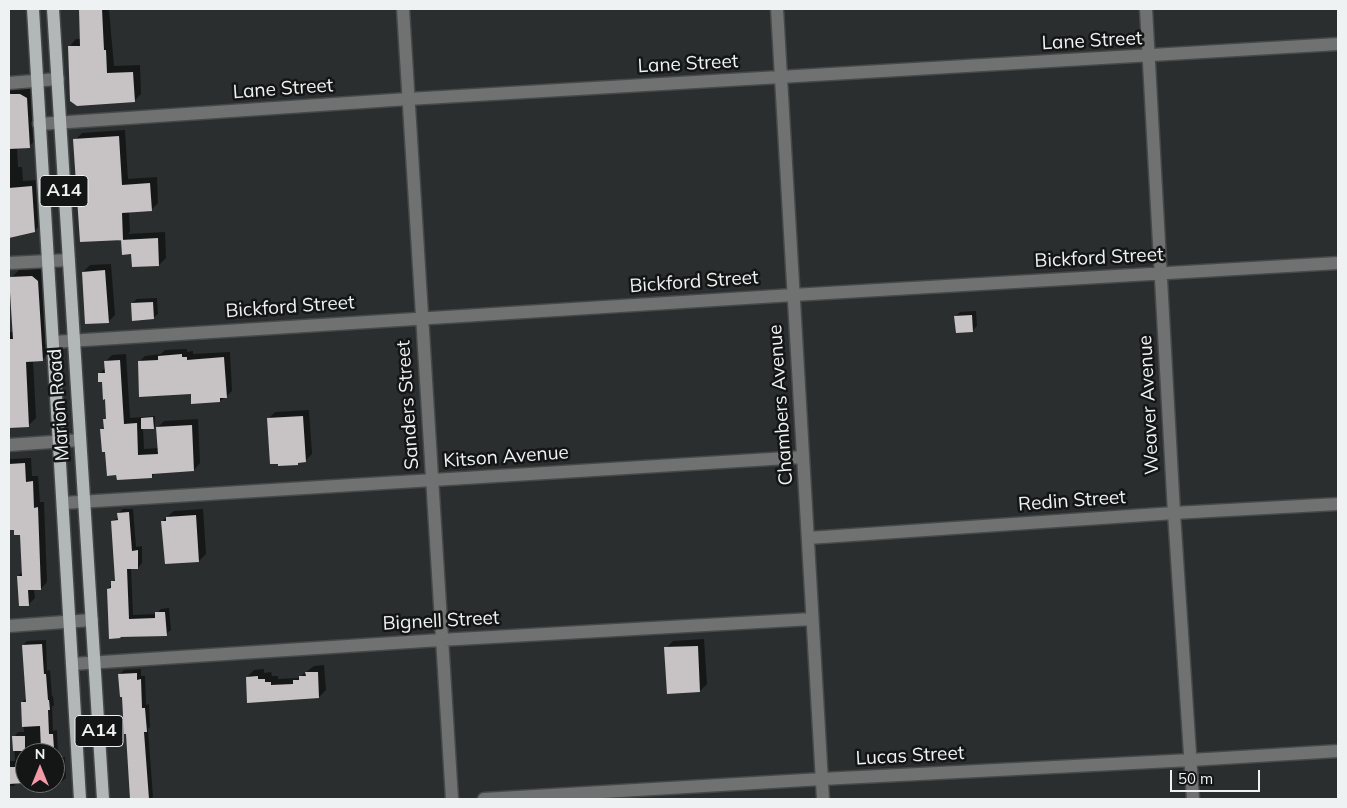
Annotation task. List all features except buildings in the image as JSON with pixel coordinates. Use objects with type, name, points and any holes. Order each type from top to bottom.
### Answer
[{"type":"main road","name":"Marion Road","points":[[33,9],[80,799]]},
{"type":"main road","name":"Marion Road","points":[[53,9],[103,799]]},
{"type":"street","name":"Sanders Street","points":[[402,9],[432,481],[440,640],[452,799]]},
{"type":"street","name":"Chambers Avenue","points":[[777,9],[824,799]]},
{"type":"street","name":"Weaver Avenue","points":[[1146,9],[1174,513],[1193,799]]},
{"type":"street","name":"Lane Street","points":[[40,124],[408,99],[1338,44]]},
{"type":"street","points":[[9,82],[58,79]]},
{"type":"street","points":[[9,263],[68,260]]},
{"type":"street","name":"Bickford Street","points":[[53,342],[793,295],[1338,263]]},
{"type":"street","points":[[9,445],[80,440]]},
{"type":"street","name":"Kitson Avenue","points":[[63,504],[803,457]]},
{"type":"street","name":"Redin Street","points":[[808,538],[1174,513],[1338,504]]},
{"type":"street","name":"Bignell Street","points":[[72,664],[440,640],[812,619]]},
{"type":"street","points":[[9,626],[92,620]]},
{"type":"street","name":"Lucas Street","points":[[484,799],[666,794],[822,779],[1338,751]]}]
